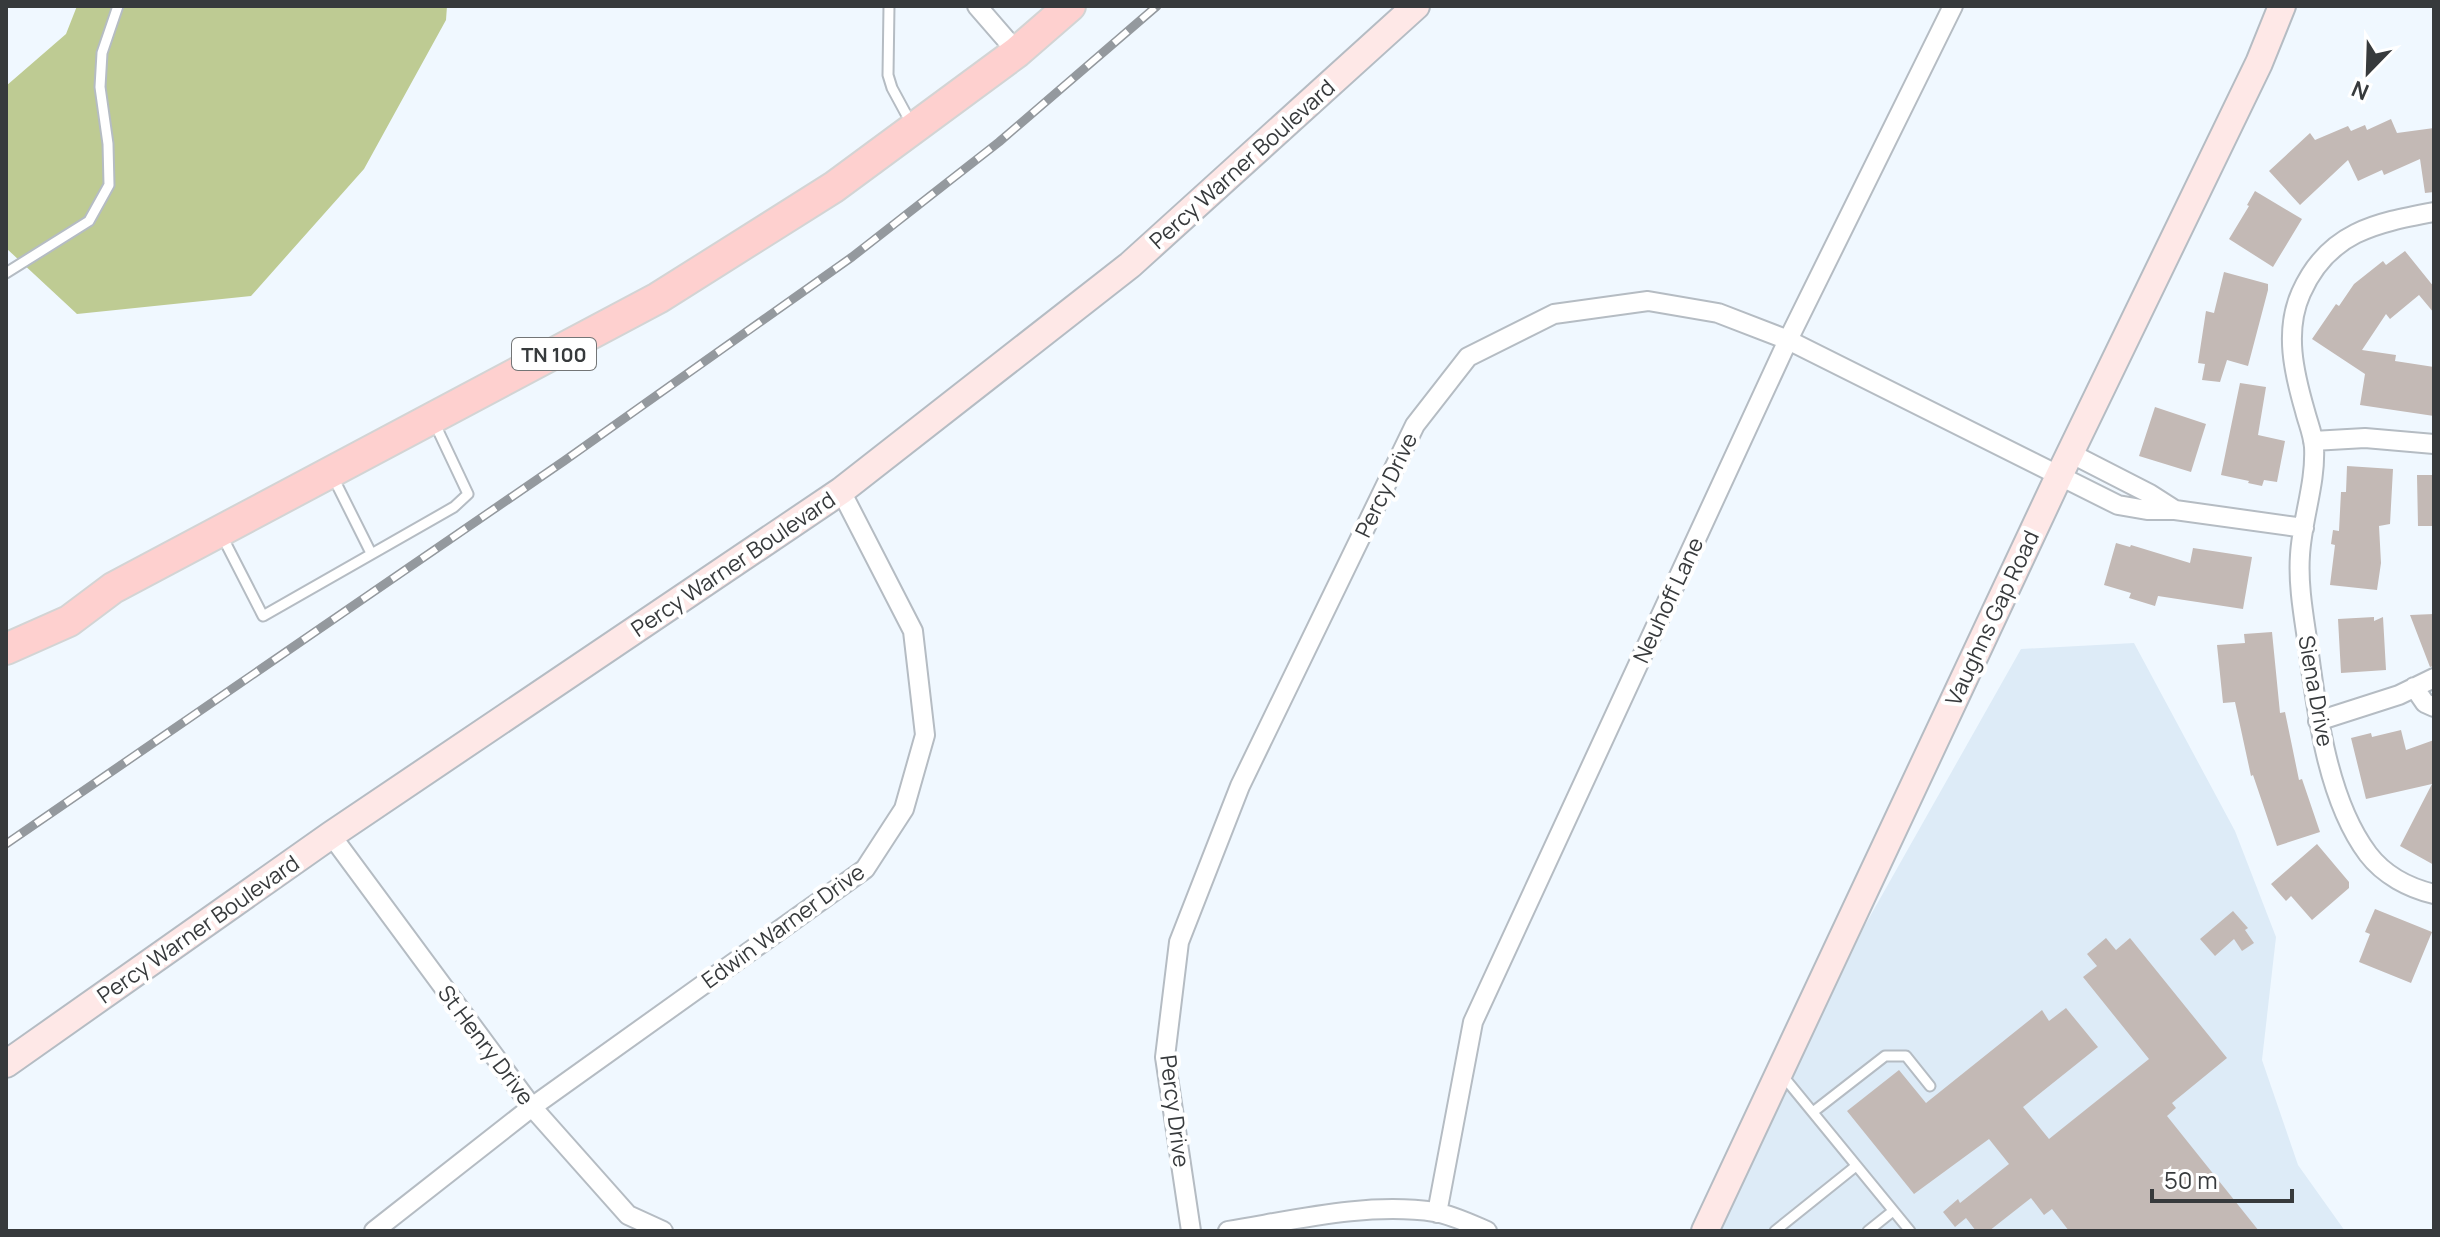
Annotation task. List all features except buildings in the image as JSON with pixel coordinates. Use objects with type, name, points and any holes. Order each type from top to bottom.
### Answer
[{"type":"main road","name":"TN 100","points":[[6,649],[69,621],[113,588],[658,298],[834,187],[1017,52],[1070,6]]},
{"type":"street","points":[[977,6],[1017,52]]},
{"type":"street","name":"Percy Warner Boulevard","points":[[6,1064],[331,835],[841,491],[1130,265],[1416,6]]},
{"type":"street","name":"Neuhoff Lane","points":[[1437,1213],[1473,1022],[1788,340],[1953,6]]},
{"type":"street","name":"Vaughns Gap Road","points":[[1705,1231],[2064,465],[2253,77],[2282,6]]},
{"type":"street","name":"Siena Drive","points":[[2434,212],[2380,222],[2349,237],[2327,254],[2302,290],[2294,317],[2292,346],[2296,377],[2313,441],[2313,471],[2300,576],[2318,721],[2339,796],[2364,848],[2392,876],[2434,894]]},
{"type":"street","name":"Percy Drive","points":[[1191,1231],[1165,1057],[1179,942],[1240,786],[1415,425],[1468,357],[1554,314],[1648,301],[1718,313],[1788,340],[2064,465]]},
{"type":"street","points":[[2313,441],[2365,438],[2434,444]]},
{"type":"street","points":[[2064,465],[2150,494],[2175,510]]},
{"type":"street","points":[[2064,465],[2118,505],[2304,528]]},
{"type":"street","name":"Edwin Warner Drive","points":[[374,1231],[532,1107],[865,869],[904,809],[925,735],[913,631],[841,491]]},
{"type":"street","points":[[2318,721],[2381,702],[2434,678]]},
{"type":"street","points":[[2414,687],[2425,703],[2434,707]]},
{"type":"street","name":"St Henry Drive","points":[[331,835],[532,1107],[628,1215],[663,1231]]},
{"type":"street","points":[[1228,1231],[1341,1213],[1399,1210],[1437,1213],[1487,1231]]},
{"type":"lane","points":[[6,273],[89,221],[109,185],[108,144],[100,87],[102,53],[118,6]]},
{"type":"lane","points":[[889,6],[888,75],[914,128]]},
{"type":"lane","points":[[220,532],[263,616],[454,507],[468,494],[432,419]]},
{"type":"lane","points":[[331,473],[371,553]]},
{"type":"lane","points":[[1813,1112],[1885,1056],[1906,1056],[1930,1086]]},
{"type":"lane","points":[[1779,1070],[1910,1231]]},
{"type":"lane","points":[[1775,1231],[1856,1166]]},
{"type":"lane","points":[[1868,1231],[1893,1211]]},
{"type":"shaded area","points":[[2134,643],[2235,831],[2276,937],[2262,1060],[2298,1165],[2345,1231],[1719,1231],[1864,927],[2021,649]]},
{"type":"green space","points":[[77,6],[447,6],[446,20],[364,169],[251,296],[77,314],[6,248],[6,86],[66,34]]},
{"type":"railway","points":[[6,844],[564,461],[852,257],[999,142],[1157,6]]}]
